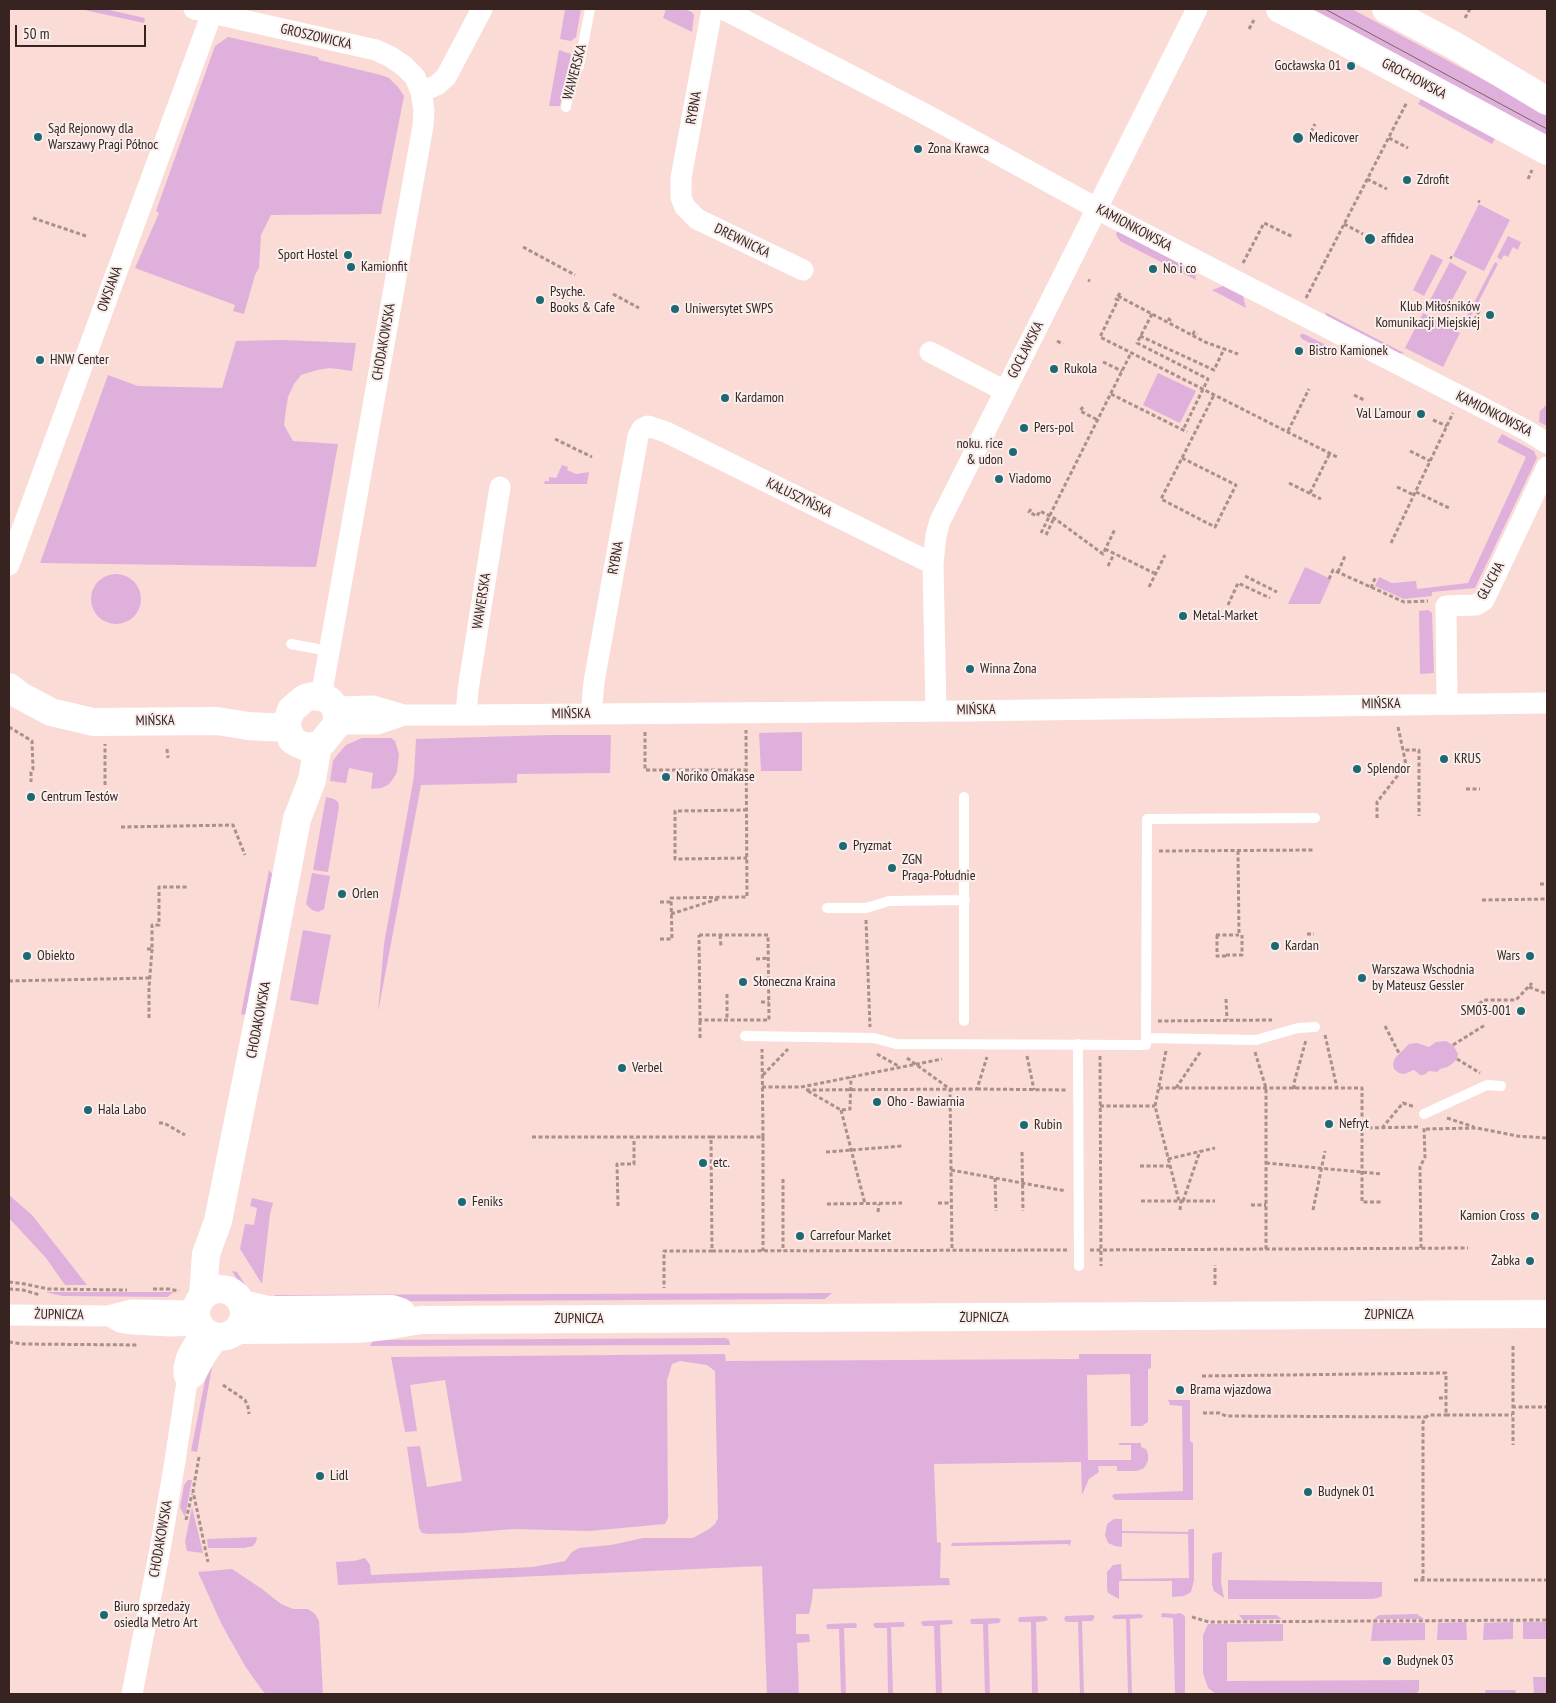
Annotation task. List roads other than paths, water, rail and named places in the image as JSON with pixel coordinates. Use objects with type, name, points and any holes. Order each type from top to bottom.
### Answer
[{"type":"street","points":[[421,92],[437,85],[446,77],[482,9]]},
{"type":"street","name":"RYBNA","points":[[685,207],[681,197],[682,178],[712,9]]},
{"type":"street","name":"KAMIONKOWSKA","points":[[723,9],[923,113],[1096,208],[1524,429],[1547,443]]},
{"type":"street","name":"GOCŁAWSKA","points":[[936,710],[933,564],[936,535],[940,521],[1197,9]]},
{"type":"street","name":"GROCHOWSKA","points":[[1280,9],[1340,40],[1540,161]]},
{"type":"street","points":[[1386,9],[1457,47],[1547,101]]},
{"type":"street","name":"GROSZOWICKA","points":[[203,11],[376,50],[391,56],[404,66],[415,77],[421,92]]},
{"type":"street","name":"OWSIANA","points":[[9,565],[203,11]]},
{"type":"street","name":"CHODAKOWSKA","points":[[331,709],[329,651],[413,181],[424,110],[421,92]]},
{"type":"street","name":"DREWNICKA","points":[[685,207],[697,219],[803,270]]},
{"type":"street","points":[[930,352],[1005,391]]},
{"type":"street","name":"RYBNA","points":[[591,714],[596,672],[638,436],[642,429],[648,426],[666,432]]},
{"type":"street","name":"KAŁUSZYŃSKA","points":[[666,432],[933,564]]},
{"type":"street","name":"GŁUCHA","points":[[1447,704],[1446,606],[1476,605],[1484,600],[1547,467]]},
{"type":"street","name":"WAWERSKA","points":[[466,715],[468,690],[500,487]]},
{"type":"street","points":[[9,687],[18,695],[51,712],[99,732]]},
{"type":"street","points":[[313,696],[331,709],[327,738],[299,732],[305,698],[313,696]]},
{"type":"street","name":"MIŃSKA","points":[[331,709],[373,706],[404,715],[466,715],[1547,702]]},
{"type":"street","points":[[9,709],[34,723],[60,729],[79,728],[99,732]]},
{"type":"street","name":"MIŃSKA","points":[[99,732],[217,721],[248,710],[299,732]]},
{"type":"street","name":"CHODAKOWSKA","points":[[132,1694],[161,1544],[187,1382],[184,1375],[184,1367],[187,1356],[214,1314],[206,1254],[218,1221],[260,1016],[297,819],[312,780],[299,732]]},
{"type":"street","name":"ŻUPNICZA","points":[[9,1315],[108,1316],[132,1310],[214,1314],[357,1329],[421,1320],[1547,1314]]},
{"type":"lane","name":"WAWERSKA","points":[[566,107],[570,84],[579,66],[590,9]]},
{"type":"lane","points":[[291,644],[329,651]]},
{"type":"lane","points":[[964,797],[964,1021]]},
{"type":"lane","points":[[745,1036],[874,1038],[896,1044],[1146,1045],[1147,819],[1315,818]]},
{"type":"lane","points":[[827,908],[866,908],[889,901],[965,900]]},
{"type":"lane","points":[[1146,1038],[1256,1040],[1298,1028],[1316,1027]]},
{"type":"lane","points":[[1078,1044],[1079,1266]]},
{"type":"lane","points":[[1424,1114],[1487,1085],[1501,1086]]},
{"type":"tram line","points":[[1325,9],[1547,129]]},
{"type":"place","name":"Gocławska 01","points":[[1351,66]]},
{"type":"place","name":"Sąd Rejonowy dla Warszawy Pragi Północ","points":[[38,137]]},
{"type":"place","name":"Medicover","points":[[1298,138]]},
{"type":"place","name":"Żona Krawca","points":[[918,149]]},
{"type":"place","name":"Zdrofit","points":[[1407,180]]},
{"type":"place","name":"affidea","points":[[1370,239]]},
{"type":"place","name":"Sport Hostel","points":[[348,255]]},
{"type":"place","name":"Kamionfit","points":[[351,267]]},
{"type":"place","name":"No i co","points":[[1153,269]]},
{"type":"place","name":"Psyche. Books & Cafe","points":[[540,300]]},
{"type":"place","name":"Uniwersytet SWPS","points":[[675,309]]},
{"type":"place","name":"Klub Miłośników Komunikacji Miejskiej","points":[[1490,315]]},
{"type":"place","name":"Bistro Kamionek","points":[[1299,351]]},
{"type":"place","name":"HNW Center","points":[[40,360]]},
{"type":"place","name":"Rukola","points":[[1054,369]]},
{"type":"place","name":"Kardamon","points":[[725,398]]},
{"type":"place","name":"Val L'amour","points":[[1421,414]]},
{"type":"place","name":"Pers-pol","points":[[1024,428]]},
{"type":"place","name":"noku. rice & udon","points":[[1013,452]]},
{"type":"place","name":"Viadomo","points":[[999,479]]},
{"type":"place","name":"Metal-Market","points":[[1183,616]]},
{"type":"place","name":"Winna Żona","points":[[970,669]]},
{"type":"place","name":"KRUS","points":[[1444,759]]},
{"type":"place","name":"Splendor","points":[[1357,769]]},
{"type":"place","name":"Noriko Omakase","points":[[666,777]]},
{"type":"place","name":"Centrum Testów","points":[[31,797]]},
{"type":"place","name":"Pryzmat","points":[[843,846]]},
{"type":"place","name":"ZGN Praga-Południe","points":[[892,868]]},
{"type":"place","name":"Orlen","points":[[342,894]]},
{"type":"place","name":"Kardan","points":[[1275,946]]},
{"type":"place","name":"Obiekto","points":[[27,956]]},
{"type":"place","name":"Wars","points":[[1530,956]]},
{"type":"place","name":"Warszawa Wschodnia by Mateusz Gessler","points":[[1362,978]]},
{"type":"place","name":"Słoneczna Kraina","points":[[743,982]]},
{"type":"place","name":"SM03-001","points":[[1521,1011]]},
{"type":"place","name":"Verbel","points":[[622,1068]]},
{"type":"place","name":"Oho - Bawiarnia","points":[[877,1102]]},
{"type":"place","name":"Hala Labo","points":[[88,1110]]},
{"type":"place","name":"Nefryt","points":[[1329,1124]]},
{"type":"place","name":"Rubin","points":[[1024,1125]]},
{"type":"place","name":"etc.","points":[[703,1163]]},
{"type":"place","name":"Feniks","points":[[462,1202]]},
{"type":"place","name":"Kamion Cross","points":[[1535,1216]]},
{"type":"place","name":"Carrefour Market","points":[[800,1236]]},
{"type":"place","name":"Żabka","points":[[1530,1261]]},
{"type":"place","name":"Brama wjazdowa","points":[[1180,1390]]},
{"type":"place","name":"Lidl","points":[[320,1476]]},
{"type":"place","name":"Budynek 01","points":[[1308,1492]]},
{"type":"place","name":"Biuro sprzedaży osiedla Metro Art","points":[[104,1615]]},
{"type":"place","name":"Budynek 03","points":[[1387,1661]]}]
